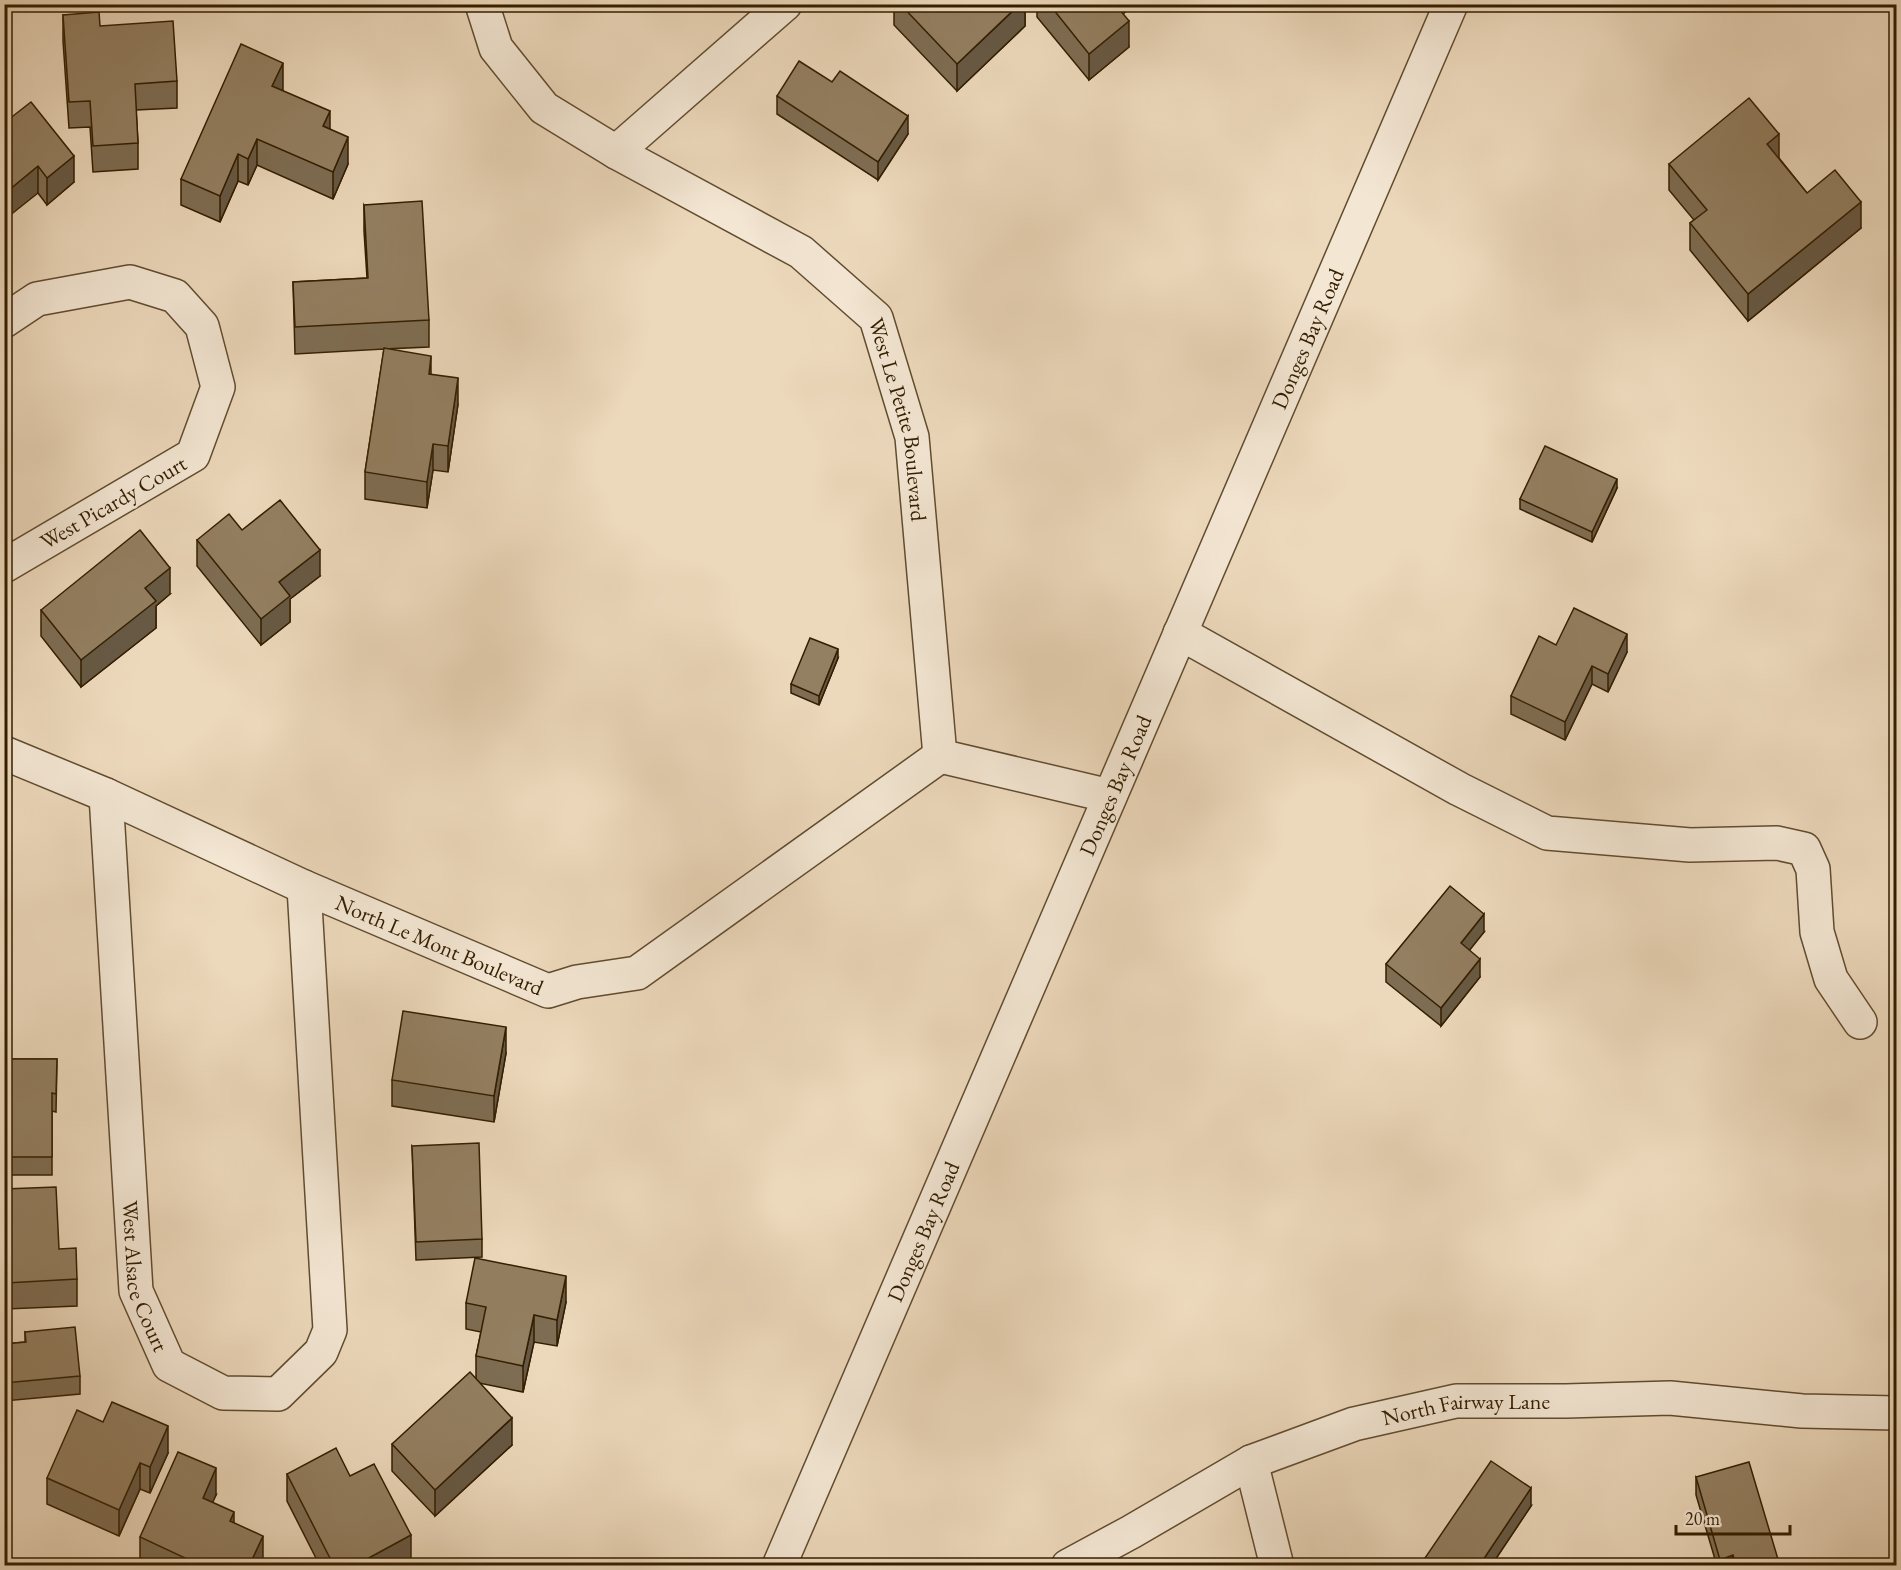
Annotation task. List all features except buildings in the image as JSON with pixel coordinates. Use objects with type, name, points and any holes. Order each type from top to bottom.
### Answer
[{"type":"street","name":"West Le Petite Boulevard","points":[[482,4],[496,48],[544,108],[616,152],[801,252],[876,318],[912,437],[940,756]]},
{"type":"street","points":[[616,152],[785,4]]},
{"type":"street","name":"Donges Bay Road","points":[[779,1566],[1451,4]]},
{"type":"street","name":"West Picardy Court","points":[[4,321],[37,299],[130,282],[175,296],[202,326],[218,387],[193,455],[4,566]]},
{"type":"street","points":[[1180,633],[1460,789],[1547,833],[1690,845],[1777,843],[1804,849],[1814,869],[1817,932],[1831,979],[1860,1022]]},
{"type":"street","name":"North Le Mont Boulevard","points":[[4,753],[106,795],[304,887],[548,991],[577,982],[638,972],[940,756]]},
{"type":"street","points":[[940,756],[1110,796]]},
{"type":"street","name":"West Alsace Court","points":[[106,795],[136,1291],[170,1365],[223,1393],[278,1394],[321,1352],[330,1330],[304,887]]},
{"type":"street","name":"North Fairway Lane","points":[[1068,1566],[1251,1462],[1354,1424],[1456,1401],[1670,1398],[1802,1411],[1896,1413]]},
{"type":"street","points":[[1251,1462],[1277,1566]]}]
